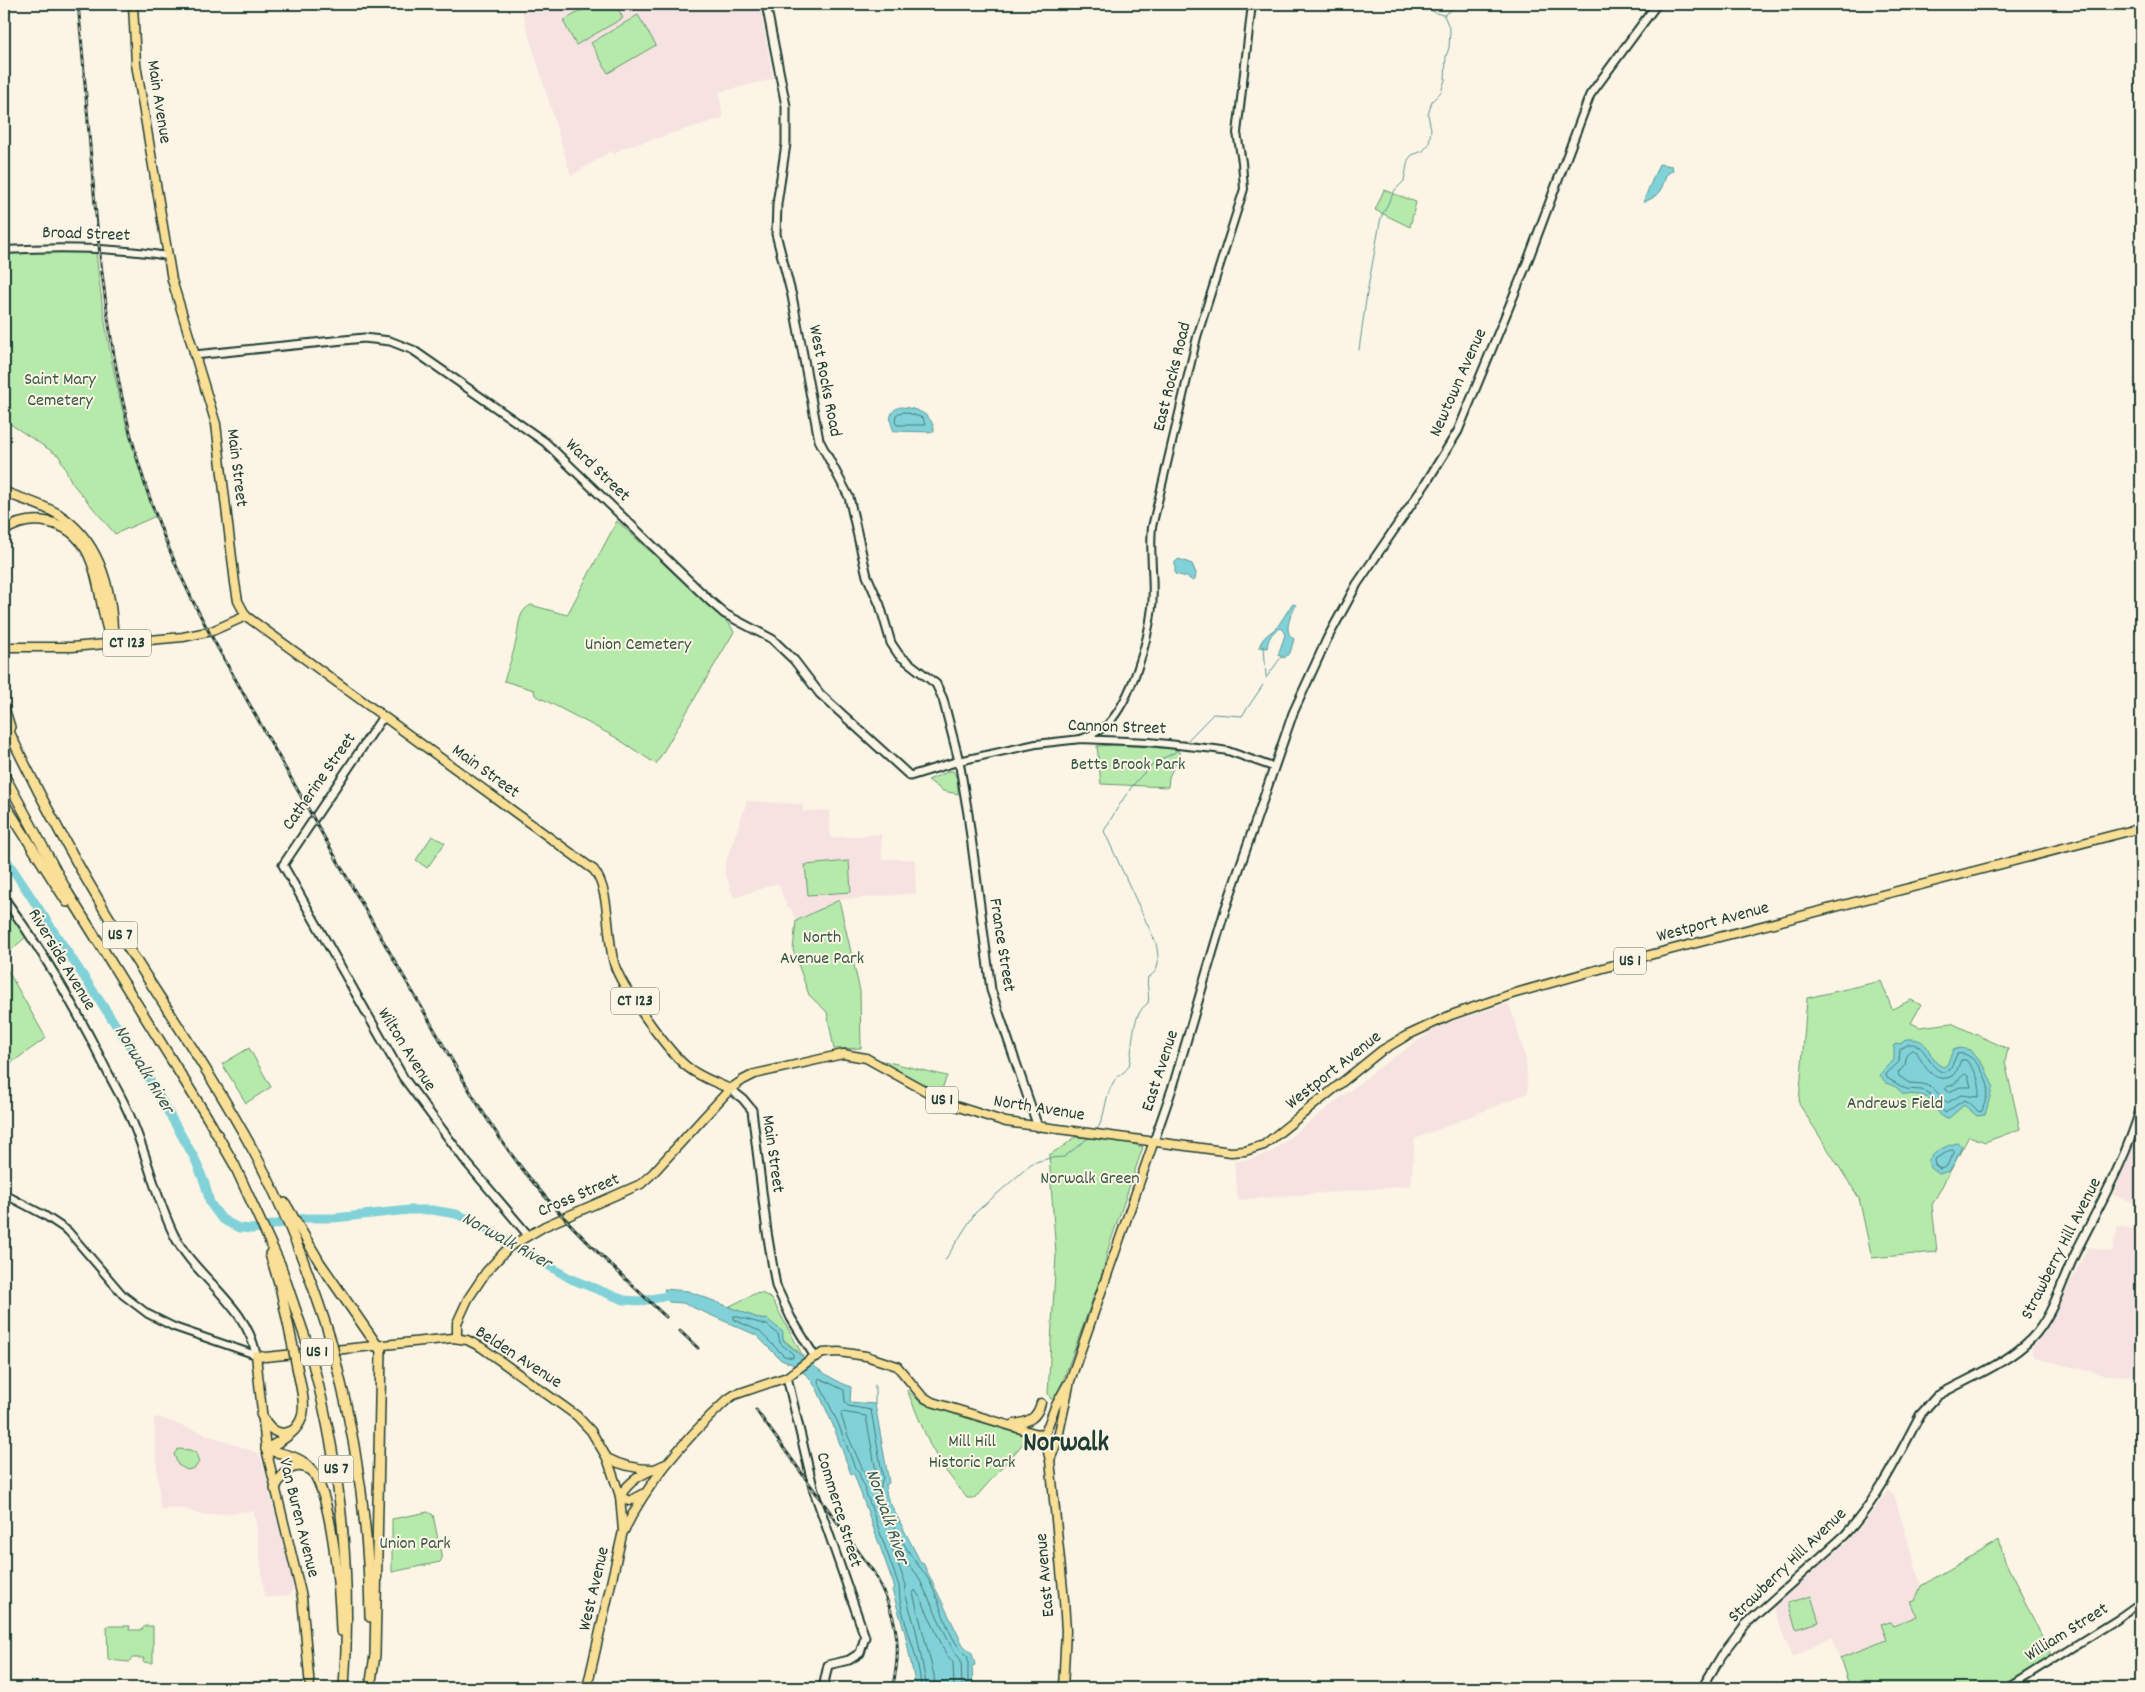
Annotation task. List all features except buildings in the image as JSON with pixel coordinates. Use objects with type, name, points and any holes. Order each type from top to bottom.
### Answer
[{"type":"highway","points":[[4,492],[52,511],[70,524],[86,540],[95,554],[105,579],[113,621],[112,644]]},
{"type":"highway","points":[[4,531],[21,523],[36,521],[56,524],[75,536],[85,547],[93,565],[104,622],[112,644]]},
{"type":"highway","points":[[4,708],[15,746]]},
{"type":"highway","name":"US 7","points":[[4,721],[52,818],[83,873],[235,1119],[279,1196],[332,1344],[350,1419],[373,1574]]},
{"type":"highway","name":"US 7","points":[[4,775],[41,846],[100,946],[212,1125],[252,1199],[290,1289],[312,1360],[335,1466],[343,1529],[342,1581]]},
{"type":"highway","points":[[4,803],[76,916],[100,946]]},
{"type":"highway","points":[[279,1196],[309,1244],[378,1345],[382,1356],[373,1574],[375,1655],[369,1688]]},
{"type":"highway","points":[[266,1449],[286,1438],[296,1428],[301,1418],[303,1407],[296,1362],[271,1246]]},
{"type":"highway","points":[[261,1414],[267,1425],[277,1432],[287,1433],[296,1428]]},
{"type":"highway","points":[[266,1449],[299,1459],[314,1472],[322,1493],[342,1581],[344,1688]]},
{"type":"highway","points":[[275,1489],[281,1476],[291,1468],[302,1466],[314,1472]]},
{"type":"highway","points":[[340,1688],[343,1594]]},
{"type":"main road","name":"Main Avenue","points":[[133,4],[136,64],[160,205]]},
{"type":"main road","name":"West Rocks Road","points":[[766,4],[786,106],[786,144],[777,204],[776,234],[794,305],[819,440],[849,498],[867,576],[880,605],[891,643],[899,654],[936,684],[943,699],[959,761]]},
{"type":"main road","name":"Newtown Avenue","points":[[1273,767],[1293,713],[1334,624],[1357,584],[1426,483],[1458,431],[1525,268],[1590,95],[1657,4]]},
{"type":"main road","name":"Main Street","points":[[160,205],[178,304],[216,424],[235,584],[238,601],[246,616],[594,870],[598,875],[602,888],[613,962],[626,990],[678,1059],[695,1073],[730,1089],[744,1099],[752,1110],[767,1232],[776,1286],[813,1358]]},
{"type":"main road","name":"Ward Street","points":[[194,355],[364,338],[390,341],[406,347],[545,442],[726,614],[772,639],[794,660],[820,694],[910,776],[959,761]]},
{"type":"main road","name":"CT 123","points":[[4,647],[72,647],[201,634],[246,616]]},
{"type":"main road","name":"Catherine Street","points":[[283,865],[380,721],[385,718]]},
{"type":"main road","name":"France Street","points":[[959,761],[991,990],[1038,1127]]},
{"type":"main road","name":"East Avenue","points":[[1050,1460],[1057,1442],[1070,1381],[1174,1082],[1225,910],[1273,767]]},
{"type":"main road","name":"Westport Avenue","points":[[1154,1141],[1231,1152],[1245,1151],[1271,1141],[1381,1050],[1451,1015],[1512,994],[1642,957],[2141,828]]},
{"type":"main road","name":"Wilton Avenue","points":[[283,865],[402,1078],[467,1163],[528,1234]]},
{"type":"main road","name":"Riverside Avenue","points":[[4,898],[32,936],[96,1047],[132,1120],[163,1208],[177,1240],[184,1252],[240,1318],[249,1334],[256,1355]]},
{"type":"main road","name":"North Avenue","points":[[730,1089],[755,1074],[827,1057],[853,1055],[871,1060],[959,1108],[1006,1122],[1154,1141]]},
{"type":"main road","name":"Cross Street","points":[[457,1338],[457,1323],[468,1299],[498,1258],[528,1234],[641,1184],[730,1089]]},
{"type":"main road","name":"Strawberry Hill Avenue","points":[[1702,1688],[1722,1656],[1746,1624],[1845,1535],[1858,1520],[1881,1488],[1920,1415],[1928,1404],[1937,1396],[2002,1361],[2032,1338],[2048,1313],[2076,1252],[2107,1194],[2127,1150],[2141,1106]]},
{"type":"main road","name":"Belden Avenue","points":[[256,1355],[265,1357],[457,1338],[477,1344],[568,1408],[591,1431],[607,1458],[620,1496]]},
{"type":"main road","points":[[624,1531],[645,1491],[666,1464],[730,1397],[787,1377],[823,1353],[854,1353],[897,1366],[922,1396],[932,1402],[1010,1424],[1044,1436]]},
{"type":"main road","name":"Van Buren Avenue","points":[[256,1355],[266,1449],[302,1597],[310,1688]]},
{"type":"main road","name":"Commerce Street","points":[[787,1377],[814,1491],[863,1629],[865,1642],[860,1653],[849,1660],[828,1665],[822,1688]]},
{"type":"main road","name":"East Avenue","points":[[1063,1688],[1066,1632],[1064,1600],[1050,1460],[1044,1436],[1055,1407],[1070,1381]]},
{"type":"main road","points":[[1010,1424],[1029,1420],[1038,1412],[1041,1403]]},
{"type":"main road","name":"East Avenue","points":[[1044,1436],[1064,1408]]},
{"type":"main road","points":[[607,1458],[620,1465],[636,1469],[654,1469]]},
{"type":"main road","points":[[645,1491],[629,1501],[620,1496],[628,1484],[635,1478],[666,1464]]},
{"type":"main road","name":"West Avenue","points":[[587,1688],[624,1531],[620,1496]]},
{"type":"street","name":"East Rocks Road","points":[[1082,739],[1095,734],[1108,723],[1118,708],[1135,678],[1143,646],[1152,606],[1150,540],[1155,511],[1197,337],[1244,189],[1237,133],[1252,4]]},
{"type":"street","name":"Broad Street","points":[[4,250],[64,247],[100,248],[168,256]]},
{"type":"street","name":"Cannon Street","points":[[959,761],[1036,744],[1082,739],[1149,742],[1228,751],[1273,767]]},
{"type":"street","points":[[4,1194],[44,1215],[68,1231],[123,1295],[148,1314],[174,1327],[256,1355]]},
{"type":"street","name":"William Street","points":[[2007,1688],[2117,1620],[2141,1602]]},
{"type":"shaded area","points":[[558,4],[760,4],[773,79],[719,92],[723,118],[621,149],[614,155],[611,151],[571,176],[521,9]]},
{"type":"shaded area","points":[[747,801],[803,804],[803,811],[829,810],[831,838],[881,834],[882,859],[915,859],[916,893],[839,900],[796,921],[790,907],[787,907],[778,883],[734,898],[725,874],[725,864]]},
{"type":"shaded area","points":[[1506,1004],[1510,1006],[1526,1059],[1528,1093],[1415,1139],[1411,1186],[1238,1200],[1234,1161],[1246,1160],[1270,1153],[1377,1069],[1439,1026]]},
{"type":"shaded area","points":[[2141,1125],[2141,1376],[2104,1375],[2039,1359],[2032,1355],[2031,1349],[2045,1333],[2088,1247],[2112,1252],[2118,1226],[2133,1229],[2138,1204],[2113,1195]]},
{"type":"shaded area","points":[[158,1417],[258,1453],[261,1457],[294,1587],[290,1595],[265,1598],[254,1511],[212,1515],[197,1514],[185,1509],[160,1509],[154,1423],[154,1419]]},
{"type":"shaded area","points":[[1888,1490],[1894,1494],[1921,1585],[1999,1540],[2005,1561],[2001,1688],[1850,1688],[1831,1637],[1792,1658],[1773,1607],[1846,1543],[1866,1521]]},
{"type":"green space","points":[[593,4],[615,4],[623,18],[576,45],[563,21]]},
{"type":"green space","points":[[638,15],[656,45],[608,73],[591,43]]},
{"type":"green space","points":[[1384,190],[1416,202],[1410,227],[1375,210]]},
{"type":"green space","name":"Saint Mary Cemetery","points":[[96,252],[102,304],[116,380],[135,455],[156,516],[115,534],[72,483],[59,456],[4,420],[4,360],[9,253]]},
{"type":"green space","name":"Union Cemetery","points":[[617,521],[730,625],[734,632],[656,764],[615,737],[535,695],[534,690],[504,681],[523,611],[531,605],[567,615]]},
{"type":"green space","name":"Betts Brook Park","points":[[1117,745],[1177,749],[1180,754],[1169,777],[1168,787],[1101,784],[1097,746]]},
{"type":"green space","points":[[953,771],[958,780],[958,794],[943,791],[928,780]]},
{"type":"green space","points":[[432,836],[445,843],[427,868],[416,860]]},
{"type":"green space","points":[[849,861],[851,892],[808,895],[805,865]]},
{"type":"green space","name":"North Avenue Park","points":[[839,900],[860,991],[861,1048],[834,1049],[827,1012],[809,995],[793,950],[796,921]]},
{"type":"green space","points":[[4,906],[26,937],[4,956]]},
{"type":"green space","points":[[4,964],[46,1038],[4,1068]]},
{"type":"green space","name":"Andrews Field","points":[[1881,981],[1892,1009],[1911,1000],[1921,1005],[1911,1023],[1920,1027],[1951,1023],[2008,1049],[2005,1062],[2020,1129],[1985,1142],[1969,1136],[1932,1205],[1937,1252],[1872,1258],[1859,1198],[1799,1104],[1807,998]]},
{"type":"green space","points":[[249,1048],[271,1087],[246,1103],[222,1064]]},
{"type":"green space","points":[[884,1061],[947,1076],[940,1094],[887,1065]]},
{"type":"green space","name":"Norwalk Green","points":[[1075,1137],[1123,1141],[1143,1147],[1108,1249],[1104,1268],[1059,1392],[1056,1398],[1051,1399],[1048,1394],[1056,1255],[1049,1155]]},
{"type":"green space","points":[[762,1293],[772,1299],[803,1356],[783,1339],[767,1319],[763,1320],[728,1307],[754,1294]]},
{"type":"green space","name":"Mill Hill Historic Park","points":[[907,1390],[921,1403],[1025,1435],[1028,1438],[975,1498],[967,1498],[942,1466],[929,1443]]},
{"type":"green space","points":[[178,1449],[190,1450],[196,1453],[199,1462],[195,1468],[187,1470],[178,1465],[174,1454]]},
{"type":"green space","name":"Union Park","points":[[428,1512],[433,1515],[442,1559],[440,1562],[392,1572],[392,1519]]},
{"type":"green space","points":[[1999,1540],[2005,1561],[2052,1657],[2001,1688],[1850,1688],[1840,1658],[1887,1640],[1881,1624],[1890,1621],[1893,1626],[1917,1616],[1911,1602],[1915,1601],[1921,1586]]},
{"type":"green space","points":[[1811,1596],[1819,1622],[1796,1629],[1788,1603]]},
{"type":"green space","points":[[107,1626],[130,1626],[129,1630],[141,1630],[145,1626],[153,1626],[153,1663],[143,1662],[144,1658],[132,1658],[129,1662],[108,1660]]},
{"type":"water","points":[[1659,164],[1672,166],[1673,170],[1666,175],[1656,195],[1643,202]]},
{"type":"water","points":[[901,407],[918,411],[927,416],[931,421],[934,432],[894,431],[891,416],[897,408]]},
{"type":"water","points":[[1179,559],[1192,564],[1196,573],[1195,580],[1193,581],[1187,577],[1175,574],[1175,562]]},
{"type":"water","points":[[1292,604],[1296,605],[1288,628],[1290,636],[1294,639],[1290,653],[1284,658],[1278,655],[1285,635],[1282,628],[1271,635],[1267,648],[1259,647],[1265,638],[1277,627]]},
{"type":"water","points":[[1906,1039],[1921,1041],[1937,1063],[1943,1067],[1947,1065],[1953,1050],[1960,1048],[1971,1050],[1985,1068],[1993,1086],[1985,1115],[1977,1116],[1964,1105],[1949,1118],[1942,1117],[1928,1098],[1921,1095],[1903,1094],[1896,1087],[1886,1083],[1880,1075],[1894,1060],[1894,1045],[1902,1043]]},
{"type":"water","points":[[1958,1143],[1962,1146],[1949,1171],[1939,1174],[1931,1168],[1928,1161],[1937,1151]]},
{"type":"water","points":[[664,1289],[688,1291],[763,1320],[767,1319],[783,1332],[783,1340],[807,1361],[823,1373],[851,1387],[850,1402],[875,1404],[889,1483],[885,1485],[887,1497],[921,1563],[923,1563],[963,1645],[972,1653],[975,1665],[972,1666],[973,1688],[916,1688],[905,1633],[892,1590],[895,1588],[854,1474],[851,1474],[833,1425],[817,1389],[809,1377],[792,1364],[781,1360],[756,1335],[683,1303],[669,1302]]},
{"type":"waterway","points":[[1419,4],[1443,15]]},
{"type":"waterway","points":[[1444,15],[1459,4]]},
{"type":"waterway","points":[[1359,350],[1381,217],[1395,190],[1404,181],[1408,160],[1412,155],[1423,151],[1429,144],[1431,129],[1428,115],[1432,101],[1441,92],[1445,80],[1446,56],[1449,48],[1450,30],[1444,15]]},
{"type":"waterway","points":[[1264,646],[1266,676]]},
{"type":"waterway","points":[[1266,678],[1282,656]]},
{"type":"waterway","points":[[1185,743],[1213,714],[1242,716],[1263,685]]},
{"type":"waterway","points":[[1096,1131],[1102,1120],[1108,1095],[1114,1081],[1129,1066],[1135,1023],[1138,1015],[1148,1003],[1148,977],[1155,971],[1158,963],[1156,943],[1104,831],[1139,778],[1157,762],[1180,748]]},
{"type":"waterway","name":"Norwalk River","points":[[4,856],[135,1054],[195,1159],[210,1203],[221,1218],[227,1222],[239,1228],[253,1229],[306,1218],[334,1218],[409,1210],[432,1210],[456,1214],[474,1221],[571,1279],[624,1300],[641,1301],[677,1296]]},
{"type":"waterway","points":[[945,1260],[975,1213],[1032,1163],[1050,1158],[1064,1157],[1091,1136]]},
{"type":"waterway","points":[[875,1385],[875,1404]]},
{"type":"railway","points":[[78,4],[100,254],[114,353],[123,402],[138,461],[169,549],[209,632],[335,857],[454,1064],[498,1136],[532,1181],[563,1217],[666,1317]]},
{"type":"railway","points":[[680,1331],[698,1348]]},
{"type":"railway","points":[[756,1410],[874,1573],[881,1587],[892,1615],[897,1643],[896,1672],[892,1688]]},
{"type":"district","name":"Norwalk","points":[[1066,1445]]}]
